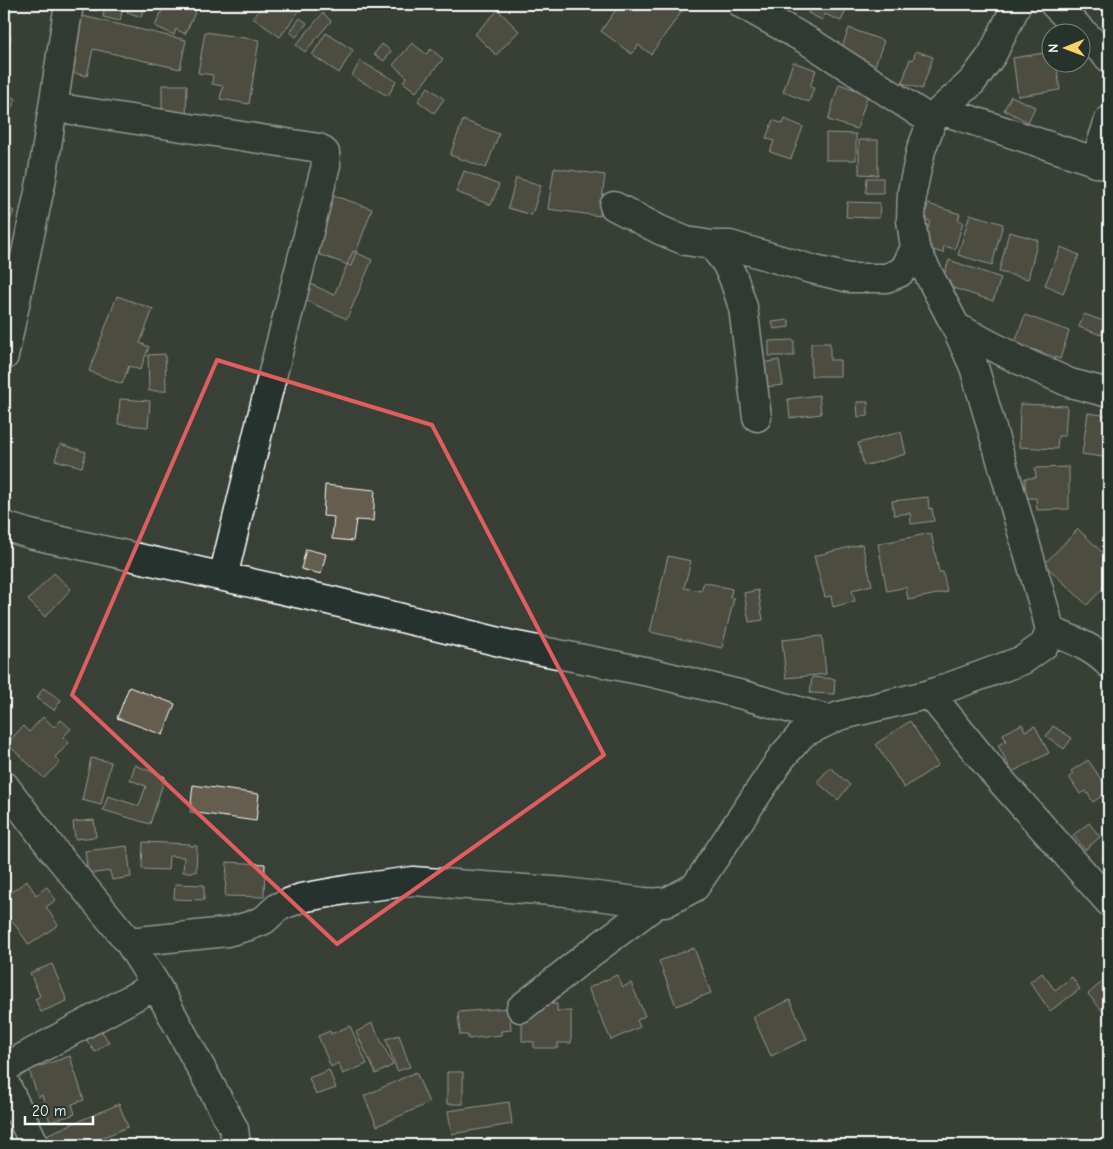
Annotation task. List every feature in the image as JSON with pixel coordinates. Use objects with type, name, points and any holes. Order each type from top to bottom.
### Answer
[{"type":"street","points":[[4,356],[42,178],[69,4]]},
{"type":"street","points":[[742,4],[936,116],[1102,164],[1109,120]]},
{"type":"street","points":[[129,942],[228,932],[264,920],[278,907],[301,898],[413,881],[566,892],[665,902],[696,887],[782,757],[803,733],[839,716],[930,694],[1023,660],[1044,645],[1050,631],[974,367],[956,327],[915,248],[911,220],[912,192],[921,150],[936,116],[972,82],[992,55],[1017,4]]},
{"type":"street","points":[[1054,4],[1109,58]]},
{"type":"street","points":[[53,107],[319,148],[325,153],[326,165],[223,577]]},
{"type":"street","points":[[614,206],[686,241],[712,245],[730,245],[849,278],[886,278],[899,274],[905,268],[915,248]]},
{"type":"street","points":[[712,245],[726,263],[743,306],[757,417]]},
{"type":"street","points":[[956,327],[1017,359],[1070,383],[1109,392]]},
{"type":"street","points":[[4,526],[30,534],[328,600],[512,646],[649,672],[747,696],[829,720]]},
{"type":"street","points":[[1050,631],[1076,641],[1102,657],[1109,664]]},
{"type":"street","points":[[930,694],[994,773],[1109,902]]},
{"type":"street","points":[[4,785],[54,851],[129,942],[156,985],[234,1129],[236,1145]]},
{"type":"street","points":[[521,1008],[577,963],[659,902]]},
{"type":"street","points":[[4,1068],[156,985]]},
{"type":"street","points":[[4,1080],[35,1145]]},
{"type":"highlighted area","points":[[217,360],[432,425],[604,755],[337,944],[72,695]]},
{"type":"building","points":[[82,4],[98,4],[97,11],[81,8]]},
{"type":"building","points":[[105,4],[123,6],[120,21],[103,17]]},
{"type":"building","points":[[130,4],[145,4],[141,17],[127,12]]},
{"type":"building","points":[[165,4],[199,4],[185,34],[176,29],[174,35],[155,26]]},
{"type":"building","points":[[264,4],[304,4],[280,37],[253,18]]},
{"type":"building","points":[[620,4],[687,4],[651,54],[638,45],[632,54],[601,31]]},
{"type":"building","points":[[812,4],[849,4],[841,21],[825,14],[822,20],[808,13]]},
{"type":"building","points":[[498,10],[519,31],[496,55],[475,34]]},
{"type":"building","points":[[323,13],[331,21],[305,52],[296,45]]},
{"type":"building","points":[[78,15],[186,40],[180,69],[93,49],[87,76],[66,71]]},
{"type":"building","points":[[300,18],[307,23],[296,37],[290,32]]},
{"type":"building","points":[[849,28],[884,41],[874,68],[839,56]]},
{"type":"building","points":[[205,32],[259,40],[249,104],[220,99],[223,86],[212,84],[213,75],[198,73]]},
{"type":"building","points":[[326,33],[353,50],[339,73],[312,55]]},
{"type":"building","points":[[4,34],[11,37],[4,57]]},
{"type":"building","points":[[412,43],[426,54],[431,49],[443,59],[416,92],[403,82],[407,77],[393,65]]},
{"type":"building","points":[[382,44],[391,51],[384,61],[374,54]]},
{"type":"building","points":[[916,51],[933,57],[922,89],[902,83],[910,59],[913,60]]},
{"type":"building","points":[[1040,54],[1040,72],[1057,72],[1060,90],[1018,96],[1013,58]]},
{"type":"building","points":[[360,61],[396,81],[388,96],[352,76]]},
{"type":"building","points":[[793,62],[816,70],[810,87],[814,88],[809,102],[783,92]]},
{"type":"building","points":[[839,84],[868,94],[857,129],[828,120]]},
{"type":"building","points":[[162,85],[187,85],[186,120],[162,119]]},
{"type":"building","points":[[428,87],[444,99],[434,113],[418,101]]},
{"type":"building","points":[[4,93],[16,99],[4,123]]},
{"type":"building","points":[[1011,96],[1035,107],[1028,122],[1004,110]]},
{"type":"building","points":[[785,119],[803,127],[791,159],[770,152],[774,141],[766,138],[773,120],[783,124]]},
{"type":"building","points":[[463,120],[499,134],[486,168],[450,155]]},
{"type":"building","points":[[826,133],[856,134],[856,160],[826,160]]},
{"type":"building","points":[[859,140],[878,140],[878,175],[859,174]]},
{"type":"building","points":[[554,168],[605,175],[600,216],[548,209]]},
{"type":"building","points":[[464,171],[499,185],[491,205],[456,192]]},
{"type":"building","points":[[516,178],[541,185],[532,215],[508,208]]},
{"type":"building","points":[[867,178],[883,178],[883,193],[866,193]]},
{"type":"building","points":[[330,194],[372,209],[351,266],[310,251]]},
{"type":"building","points":[[847,202],[880,203],[879,218],[846,217]]},
{"type":"building","points":[[928,204],[960,214],[958,220],[963,222],[955,249],[944,246],[943,253],[923,247],[930,221],[924,219]]},
{"type":"building","points":[[4,206],[14,211],[7,228],[4,226]]},
{"type":"building","points":[[970,214],[1003,224],[992,265],[958,255]]},
{"type":"building","points":[[1009,232],[1038,240],[1028,279],[999,272]]},
{"type":"building","points":[[1061,247],[1079,255],[1063,293],[1045,285]]},
{"type":"building","points":[[353,251],[372,260],[347,319],[300,298],[307,282],[334,295]]},
{"type":"building","points":[[949,260],[1001,278],[993,301],[941,284]]},
{"type":"building","points":[[117,296],[153,309],[140,343],[149,347],[140,370],[129,366],[122,384],[89,371]]},
{"type":"building","points":[[1084,314],[1106,322],[1101,335],[1079,327]]},
{"type":"building","points":[[1025,315],[1069,331],[1060,359],[1015,343]]},
{"type":"building","points":[[789,320],[789,327],[774,329],[772,322]]},
{"type":"building","points":[[794,340],[794,356],[769,356],[769,341]]},
{"type":"building","points":[[811,343],[830,343],[830,360],[840,360],[840,376],[811,376]]},
{"type":"building","points":[[165,354],[166,391],[149,391],[148,355]]},
{"type":"building","points":[[779,360],[783,385],[765,387],[762,363]]},
{"type":"building","points":[[819,395],[821,414],[790,418],[788,399]]},
{"type":"building","points":[[120,399],[150,401],[148,427],[118,424]]},
{"type":"building","points":[[857,402],[868,402],[868,416],[858,417]]},
{"type":"building","points":[[1020,404],[1067,406],[1065,436],[1058,436],[1057,449],[1019,447]]},
{"type":"building","points":[[1088,413],[1109,416],[1109,458],[1082,454]]},
{"type":"building","points":[[901,432],[906,454],[864,466],[858,443]]},
{"type":"building","points":[[60,444],[86,452],[82,467],[55,460]]},
{"type":"building","points":[[1069,467],[1069,509],[1037,510],[1036,498],[1025,498],[1025,478],[1036,478],[1035,468]]},
{"type":"building","points":[[325,485],[375,490],[373,521],[356,520],[353,541],[332,539],[334,517],[323,516]]},
{"type":"building","points":[[928,497],[929,509],[932,508],[934,521],[911,524],[910,513],[894,515],[892,501]]},
{"type":"building","points":[[1078,529],[1109,559],[1109,582],[1087,605],[1044,564]]},
{"type":"building","points":[[931,533],[939,572],[943,572],[947,592],[908,600],[906,587],[887,591],[878,544]]},
{"type":"building","points":[[862,544],[872,585],[852,590],[855,601],[833,607],[831,596],[825,597],[814,556]]},
{"type":"building","points":[[306,549],[326,554],[321,574],[301,569]]},
{"type":"building","points":[[668,556],[691,561],[684,588],[701,591],[704,582],[732,589],[730,598],[734,598],[722,648],[650,632]]},
{"type":"building","points":[[54,573],[71,589],[45,617],[28,600]]},
{"type":"building","points":[[758,590],[763,620],[749,622],[744,593]]},
{"type":"building","points":[[822,636],[826,674],[786,678],[782,640]]},
{"type":"building","points":[[812,677],[835,679],[834,694],[810,693]]},
{"type":"building","points":[[129,687],[175,704],[163,735],[117,718]]},
{"type":"building","points":[[43,688],[61,700],[54,710],[37,698]]},
{"type":"building","points":[[43,717],[54,727],[61,720],[71,729],[63,737],[69,743],[55,757],[60,762],[44,778],[7,744],[23,726],[29,732]]},
{"type":"building","points":[[910,721],[938,765],[904,788],[876,744]]},
{"type":"building","points":[[1022,724],[1025,731],[1035,726],[1049,753],[1012,772],[998,745],[1006,741],[1003,734]]},
{"type":"building","points":[[1053,726],[1072,738],[1064,749],[1046,736]]},
{"type":"building","points":[[91,758],[111,762],[101,805],[82,800]]},
{"type":"building","points":[[1088,760],[1109,791],[1093,802],[1086,791],[1080,794],[1069,777],[1073,774],[1071,771]]},
{"type":"building","points":[[135,765],[165,777],[150,824],[103,810],[108,796],[139,806],[146,786],[130,780]]},
{"type":"building","points":[[830,767],[850,785],[838,800],[817,782]]},
{"type":"building","points":[[193,785],[259,794],[256,821],[190,812]]},
{"type":"building","points":[[94,820],[96,837],[75,839],[73,822]]},
{"type":"building","points":[[1089,823],[1100,837],[1085,850],[1073,835]]},
{"type":"building","points":[[143,842],[197,846],[196,872],[183,872],[184,857],[169,856],[168,870],[142,869]]},
{"type":"building","points":[[127,846],[131,877],[112,880],[110,871],[88,874],[85,851]]},
{"type":"building","points":[[227,862],[265,864],[264,897],[225,896]]},
{"type":"building","points":[[27,881],[36,895],[47,887],[56,900],[46,907],[58,925],[29,945],[4,909],[4,897]]},
{"type":"building","points":[[175,884],[204,885],[204,900],[174,899]]},
{"type":"building","points":[[694,948],[711,993],[676,1006],[659,961]]},
{"type":"building","points":[[52,964],[67,1001],[41,1012],[35,999],[40,996],[30,973]]},
{"type":"building","points":[[1042,973],[1055,990],[1072,977],[1080,989],[1050,1011],[1030,982]]},
{"type":"building","points":[[617,975],[623,987],[631,983],[645,1016],[637,1020],[640,1027],[611,1040],[588,988]]},
{"type":"building","points":[[1109,976],[1109,1019],[1088,994]]},
{"type":"building","points":[[790,1000],[807,1039],[771,1056],[753,1017]]},
{"type":"building","points":[[533,1004],[557,1004],[557,1011],[571,1011],[571,1043],[558,1043],[558,1048],[534,1048],[534,1042],[522,1041],[522,1009]]},
{"type":"building","points":[[509,1008],[511,1030],[501,1031],[501,1035],[468,1039],[468,1035],[460,1035],[458,1012]]},
{"type":"building","points":[[372,1023],[393,1065],[376,1074],[356,1032]]},
{"type":"building","points":[[98,1026],[109,1042],[95,1052],[83,1035]]},
{"type":"building","points":[[350,1026],[367,1064],[343,1074],[338,1063],[331,1067],[318,1036],[330,1031],[331,1034]]},
{"type":"building","points":[[399,1035],[410,1067],[397,1071],[386,1039]]},
{"type":"building","points":[[70,1056],[84,1100],[72,1104],[75,1114],[50,1122],[42,1095],[38,1097],[29,1070]]},
{"type":"building","points":[[329,1070],[336,1088],[316,1095],[309,1078]]},
{"type":"building","points":[[416,1072],[429,1103],[377,1126],[364,1096]]},
{"type":"building","points":[[447,1072],[463,1072],[463,1104],[447,1104]]},
{"type":"building","points":[[509,1102],[512,1124],[452,1134],[448,1111]]},
{"type":"building","points":[[119,1104],[128,1127],[84,1145],[42,1145],[39,1138]]}]
